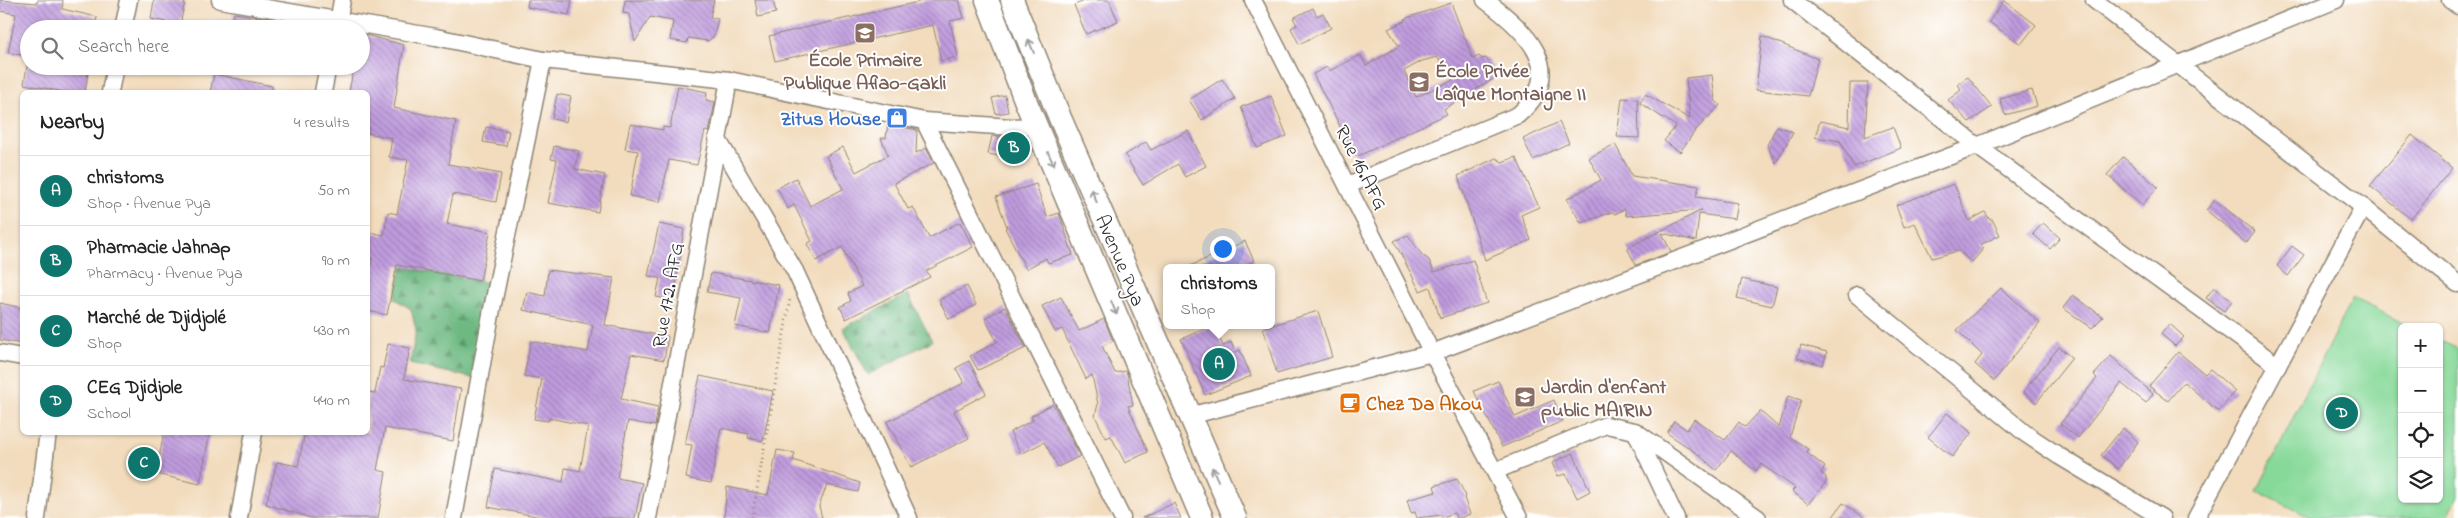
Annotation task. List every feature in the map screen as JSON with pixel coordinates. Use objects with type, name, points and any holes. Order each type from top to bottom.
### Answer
[{"type":"main road","name":"Avenue Pya","points":[[987,0],[1036,126],[1202,518]]},
{"type":"main road","name":"Avenue Pya","points":[[1012,0],[1060,118],[1235,518]]},
{"type":"main road","points":[[1036,126],[1060,118]]},
{"type":"street","points":[[125,20],[129,0]]},
{"type":"street","points":[[220,0],[318,20]]},
{"type":"street","points":[[339,20],[342,0]]},
{"type":"street","points":[[1348,185],[1518,114],[1530,104],[1540,83],[1540,60],[1534,45],[1486,0]]},
{"type":"street","points":[[1792,0],[1977,146],[2278,366]]},
{"type":"street","points":[[2094,0],[2363,207],[2458,284]]},
{"type":"street","points":[[1189,416],[1432,354],[1977,146],[2336,0]]},
{"type":"street","points":[[2450,0],[2458,6]]},
{"type":"street","name":"Rue 16.AFG","points":[[1256,1],[1432,354],[1518,518]]},
{"type":"street","points":[[370,30],[543,60],[729,80],[924,121],[1011,127],[1036,126]]},
{"type":"street","points":[[454,518],[492,309],[543,60]]},
{"type":"street","points":[[110,90],[113,75]]},
{"type":"street","points":[[323,90],[326,75]]},
{"type":"street","name":"Rue 172. AFG","points":[[648,518],[729,80]]},
{"type":"street","points":[[924,121],[1122,518]]},
{"type":"street","points":[[717,138],[795,271],[909,518]]},
{"type":"street","points":[[2196,518],[2363,207]]},
{"type":"street","points":[[1857,295],[2026,434],[2058,456],[2162,518]]},
{"type":"street","points":[[0,352],[20,357]]},
{"type":"street","points":[[1495,471],[1606,425],[1635,431],[1758,518]]},
{"type":"street","points":[[1635,431],[1676,518]]},
{"type":"street","points":[[37,518],[48,435]]},
{"type":"street","points":[[239,518],[253,435]]},
{"type":"path","points":[[752,518],[795,271]]},
{"type":"green space","points":[[402,267],[494,284],[473,378],[410,364],[416,330],[411,309],[395,299]]},
{"type":"green space","points":[[908,294],[932,341],[868,375],[843,328]]},
{"type":"green space","points":[[2352,298],[2405,323],[2398,323],[2398,503],[2443,503],[2443,342],[2458,349],[2458,496],[2447,518],[2312,518],[2257,491]]},
{"type":"building","points":[[0,0],[37,3],[38,0],[63,0],[62,9],[97,17],[96,20],[20,20],[20,55],[8,53],[16,14],[0,11]]},
{"type":"building","points":[[154,0],[185,2],[181,20],[151,19]]},
{"type":"building","points":[[528,0],[572,0],[569,15],[527,7]]},
{"type":"building","points":[[625,0],[714,0],[710,17],[718,18],[714,36],[708,41],[688,38],[687,43],[670,40],[673,21],[650,17],[635,42],[629,14],[623,13]]},
{"type":"building","points":[[755,0],[773,0],[776,13],[758,17]]},
{"type":"building","points":[[927,0],[959,0],[964,18],[950,21],[958,57],[941,61],[933,25],[775,61],[769,36]]},
{"type":"building","points":[[1088,0],[1109,0],[1118,21],[1086,34],[1074,5]]},
{"type":"building","points":[[2004,0],[2036,25],[2021,44],[1989,22]]},
{"type":"building","points":[[1451,3],[1473,59],[1479,56],[1482,59],[1486,58],[1498,76],[1444,109],[1447,114],[1356,157],[1313,74],[1327,67],[1329,71],[1361,55],[1366,66],[1399,46],[1388,29],[1405,21],[1404,19]],"holes":[[[1437,57],[1453,80],[1416,97],[1404,71],[1422,61]]]},
{"type":"building","points":[[1313,8],[1317,16],[1323,13],[1331,28],[1299,44],[1291,28],[1297,25],[1293,18]]},
{"type":"building","points":[[234,13],[278,20],[233,20]]},
{"type":"building","points":[[370,36],[404,45],[394,108],[456,121],[448,164],[501,174],[496,202],[453,194],[447,224],[490,232],[480,281],[397,265],[387,315],[370,311],[370,270],[372,258],[370,258],[370,232],[384,235],[388,212],[397,214],[408,160],[389,157],[392,138],[370,133],[370,90],[349,90],[352,75],[370,75]]},
{"type":"building","points":[[1762,36],[1818,59],[1808,96],[1756,90]]},
{"type":"building","points":[[26,75],[88,75],[85,90],[54,90],[24,84]]},
{"type":"building","points":[[214,75],[272,86],[272,90],[210,90]]},
{"type":"building","points":[[1712,75],[1715,100],[1720,105],[1695,131],[1680,152],[1664,141],[1676,126],[1640,103],[1645,94],[1690,119],[1686,78]]},
{"type":"building","points":[[1968,77],[1992,107],[1969,122],[1948,100],[1961,90],[1958,84]]},
{"type":"building","points":[[1222,79],[1235,99],[1202,120],[1189,100]]},
{"type":"building","points":[[1850,83],[1868,83],[1865,137],[1893,127],[1901,148],[1854,167],[1840,141],[1815,137],[1820,121],[1849,127]]},
{"type":"building","points":[[678,86],[707,92],[706,100],[715,102],[709,132],[705,131],[697,165],[669,160],[660,202],[630,196],[638,151],[625,149],[630,124],[663,130],[663,127],[670,128]]},
{"type":"building","points":[[2032,90],[2037,106],[2005,115],[2000,99]]},
{"type":"building","points":[[557,94],[571,97],[566,122],[552,119]]},
{"type":"building","points":[[1005,95],[1008,112],[996,114],[992,98]]},
{"type":"building","points":[[1271,96],[1287,136],[1257,148],[1241,107]]},
{"type":"building","points":[[1622,98],[1638,99],[1639,138],[1617,137]]},
{"type":"building","points":[[1559,122],[1569,143],[1533,160],[1523,139]]},
{"type":"building","points":[[888,124],[917,130],[916,153],[926,148],[934,163],[894,183],[908,209],[913,207],[929,238],[960,222],[973,247],[926,271],[930,277],[846,319],[840,307],[851,301],[848,293],[862,286],[842,247],[816,261],[807,244],[812,241],[794,205],[788,209],[777,188],[796,178],[810,206],[843,189],[826,156],[843,147],[856,172],[888,155],[881,138],[886,138]]},
{"type":"building","points":[[1777,126],[1793,132],[1776,163],[1767,145]]},
{"type":"building","points":[[486,127],[509,131],[506,146],[483,142]]},
{"type":"building","points":[[1188,131],[1206,166],[1185,177],[1178,164],[1143,185],[1125,155],[1146,142],[1151,150]]},
{"type":"building","points":[[2412,135],[2452,168],[2411,219],[2370,186]]},
{"type":"building","points":[[992,136],[1024,140],[1029,144],[1027,161],[988,154]]},
{"type":"building","points":[[1615,144],[1632,176],[1699,186],[1696,197],[1738,203],[1735,219],[1699,214],[1696,241],[1662,233],[1671,252],[1636,265],[1627,248],[1702,210],[1626,216],[1625,209],[1615,214],[1612,212],[1581,223],[1567,199],[1601,180],[1589,158]]},
{"type":"building","points":[[554,146],[579,151],[575,169],[605,175],[598,212],[548,203],[557,160],[551,159]]},
{"type":"building","points":[[1516,157],[1539,207],[1521,215],[1531,240],[1485,260],[1458,176],[1496,158],[1502,162]]},
{"type":"building","points":[[2123,157],[2158,187],[2142,205],[2107,175]]},
{"type":"building","points":[[1036,184],[1047,217],[1059,213],[1073,255],[1048,263],[1046,258],[1026,269],[1005,228],[1007,227],[996,197]]},
{"type":"building","points":[[1954,184],[1969,221],[1985,212],[1990,220],[1992,219],[2000,235],[1980,245],[1984,248],[1972,262],[1958,251],[1932,258],[1915,223],[1904,227],[1896,205]]},
{"type":"building","points":[[2215,200],[2255,232],[2246,243],[2206,210]]},
{"type":"building","points":[[2043,223],[2060,238],[2050,249],[2033,234]]},
{"type":"building","points":[[659,224],[684,229],[674,300],[656,297],[660,278],[648,276]]},
{"type":"building","points":[[1408,235],[1422,255],[1429,260],[1434,272],[1473,260],[1487,303],[1440,318],[1430,287],[1420,291],[1394,241]]},
{"type":"building","points":[[1245,241],[1254,261],[1248,264],[1195,264]]},
{"type":"building","points":[[2292,246],[2304,255],[2288,276],[2277,266]]},
{"type":"building","points":[[548,270],[614,278],[605,325],[668,337],[664,360],[631,354],[621,399],[658,407],[655,426],[628,421],[617,478],[642,483],[635,518],[547,518],[488,507],[495,469],[563,482],[565,468],[580,471],[588,426],[549,418],[548,421],[534,419],[542,379],[524,376],[531,341],[588,352],[593,325],[523,310],[527,292],[545,296]]},
{"type":"building","points":[[711,273],[779,285],[770,333],[735,326],[741,298],[707,292]]},
{"type":"building","points":[[1742,279],[1777,287],[1772,306],[1737,298]]},
{"type":"building","points":[[967,286],[976,305],[949,319],[939,300]]},
{"type":"building","points":[[2214,287],[2232,301],[2224,311],[2206,298]]},
{"type":"building","points":[[2001,288],[2040,323],[1994,381],[1975,364],[1982,355],[1957,330]]},
{"type":"building","points":[[2073,295],[2103,317],[2092,328],[2063,308]]},
{"type":"building","points":[[1061,297],[1079,331],[1104,319],[1113,341],[1102,346],[1115,373],[1126,371],[1133,405],[1128,406],[1148,452],[1125,463],[1111,436],[1106,438],[1095,416],[1098,404],[1092,375],[1086,379],[1062,329],[1055,332],[1042,306]]},
{"type":"building","points":[[0,303],[20,308],[20,344],[0,340]]},
{"type":"building","points":[[1005,307],[1026,348],[978,370],[970,356],[997,342],[985,318]]},
{"type":"building","points":[[1318,311],[1332,357],[1277,374],[1263,329],[1275,329],[1275,324]]},
{"type":"building","points":[[2170,324],[2184,337],[2175,346],[2161,334]]},
{"type":"building","points":[[1205,329],[1216,329],[1223,346],[1231,342],[1235,352],[1240,350],[1251,376],[1205,395],[1181,339]]},
{"type":"building","points":[[388,344],[410,348],[404,379],[461,389],[453,441],[385,428],[377,470],[386,472],[378,518],[311,518],[266,504],[277,462],[298,466],[304,435],[370,435],[370,392],[375,393],[380,367],[383,368]]},
{"type":"building","points":[[1801,345],[1827,352],[1823,365],[1797,358]]},
{"type":"building","points":[[2059,347],[2072,358],[2036,403],[2023,392]]},
{"type":"building","points":[[2178,352],[2205,374],[2210,369],[2235,391],[2218,411],[2184,382],[2168,401],[2149,386]]},
{"type":"building","points":[[2111,356],[2153,394],[2146,403],[2121,383],[2078,438],[2060,424],[2097,378],[2094,375]]},
{"type":"building","points":[[969,361],[986,394],[954,411],[969,438],[911,467],[887,422],[964,383],[956,368]]},
{"type":"building","points":[[700,376],[773,391],[763,441],[748,438],[749,434],[721,428],[711,483],[686,478],[692,445],[685,444]]},
{"type":"building","points":[[1498,381],[1515,417],[1554,400],[1563,421],[1502,447],[1474,391]]},
{"type":"building","points":[[1788,396],[1801,400],[1790,437],[1808,449],[1806,452],[1825,467],[1821,473],[1826,477],[1826,482],[1808,504],[1792,491],[1795,488],[1761,464],[1756,471],[1731,451],[1716,470],[1698,454],[1667,433],[1674,421],[1687,430],[1694,419],[1725,440],[1739,422],[1745,427],[1760,411],[1779,428]]},
{"type":"building","points":[[1053,404],[1080,456],[1058,467],[1044,442],[1021,454],[1010,432],[1033,420],[1031,416]]},
{"type":"building","points":[[1947,413],[1972,433],[1952,457],[1928,437]]},
{"type":"building","points":[[2123,428],[2138,442],[2118,469],[2101,455]]},
{"type":"building","points":[[163,435],[209,435],[200,484],[156,474]]},
{"type":"building","points":[[777,450],[795,453],[793,460],[860,483],[858,492],[827,485],[819,506],[822,518],[724,518],[727,487],[768,495]]},
{"type":"building","points":[[1573,453],[1590,491],[1577,498],[1566,474],[1558,476],[1552,463]]},
{"type":"building","points":[[1457,479],[1466,496],[1464,498],[1470,514],[1460,518],[1456,518],[1454,513],[1442,517],[1441,515],[1417,518],[1415,512],[1411,513],[1407,500],[1436,492],[1434,486]]},
{"type":"building","points":[[1174,503],[1181,518],[1142,518]]},
{"type":"building","points":[[1843,503],[1865,518],[1832,518]]},
{"type":"place","name":"École Primaire Publique Aflao-Gakli","points":[[865,33]]},
{"type":"place","name":"École Privée Laîque Montaigne II","points":[[1419,82]]},
{"type":"place","name":"Zitus House","points":[[897,118]]},
{"type":"place","name":"Pharmacie Jahnap","points":[[1014,148]]},
{"type":"place","name":"christoms","points":[[1219,364]]},
{"type":"place","name":"Jardin d'enfant public MAIRIN","points":[[1525,397]]},
{"type":"place","name":"Chez Da Akou","points":[[1350,403]]},
{"type":"place","name":"CEG Djidjole","points":[[2342,413]]},
{"type":"place","name":"Marché de Djidjolé","points":[[144,463]]}]
